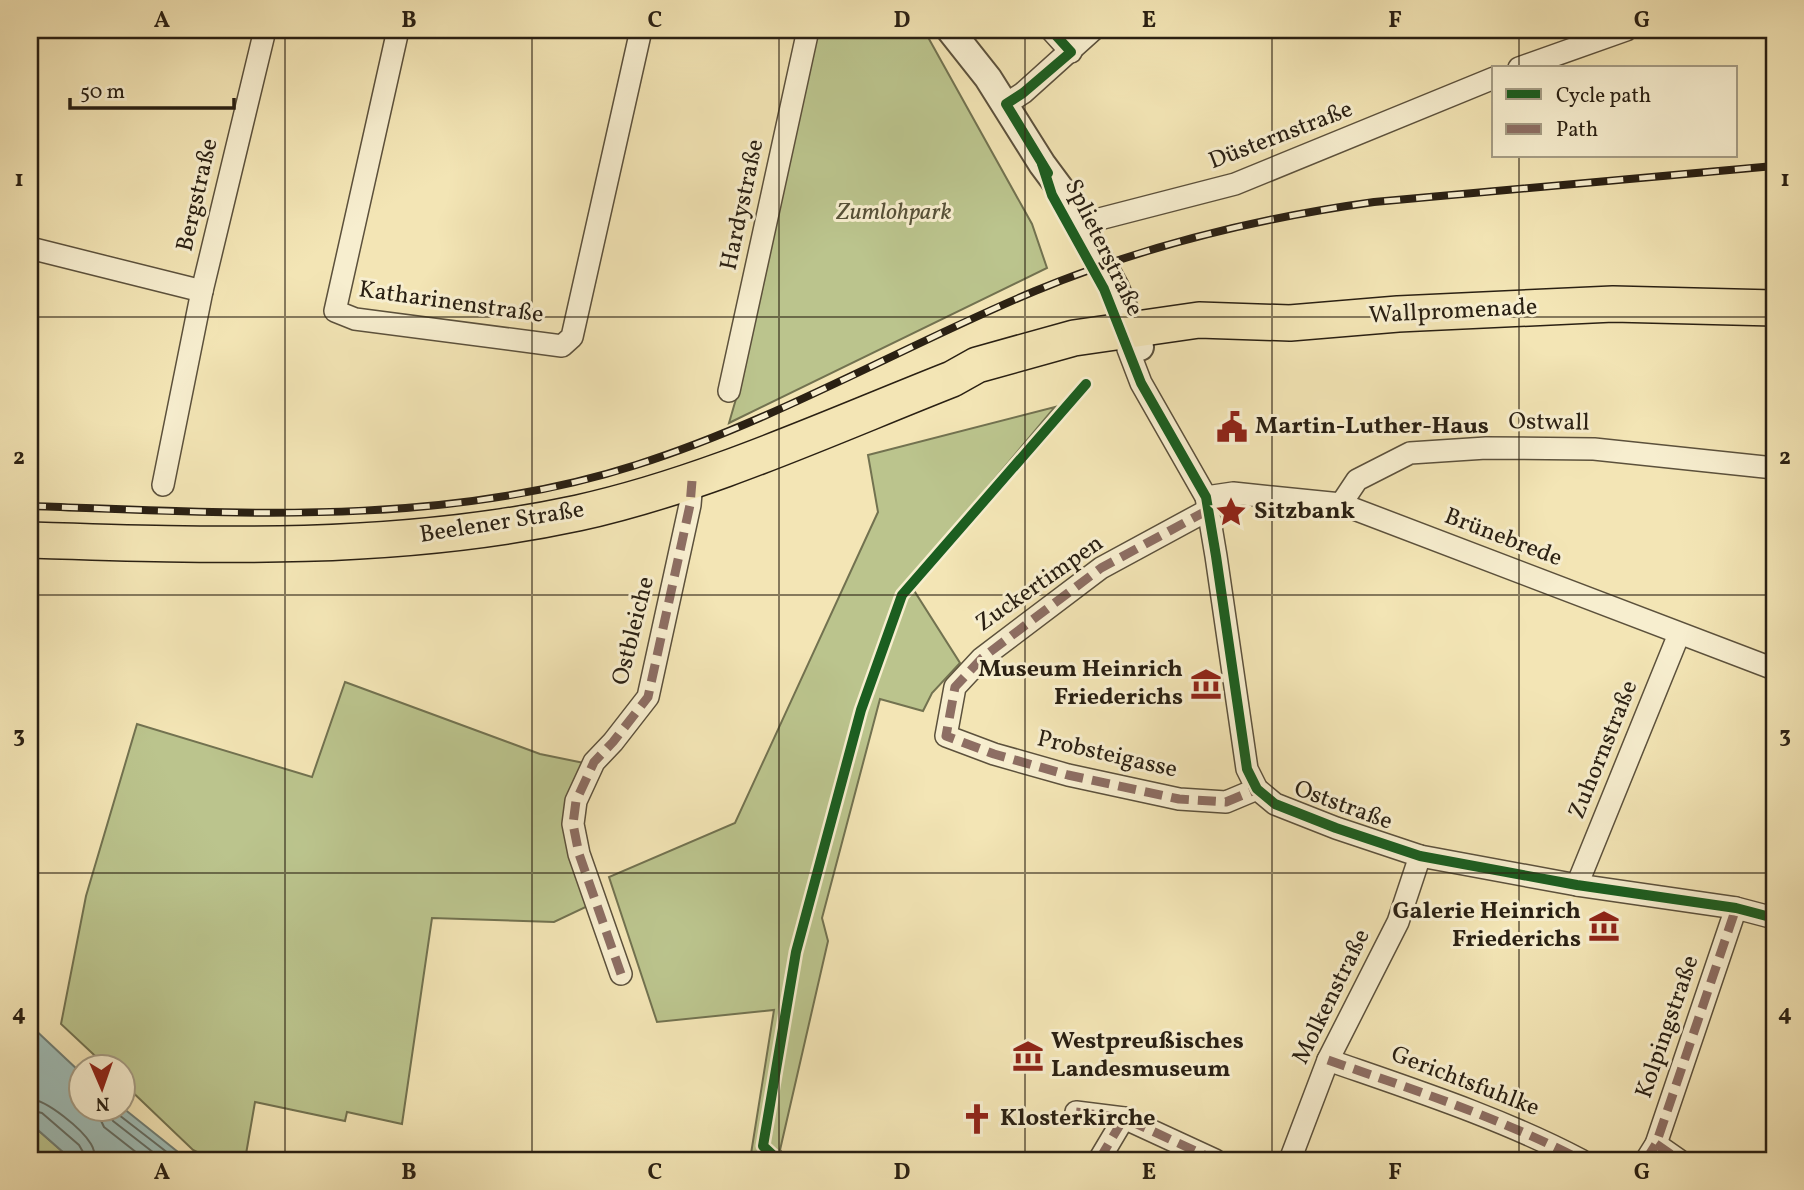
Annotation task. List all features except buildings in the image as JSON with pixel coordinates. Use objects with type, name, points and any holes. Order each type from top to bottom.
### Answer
[{"type":"main road","name":"Wallpromenade","points":[[1130,339],[1199,320],[1290,323],[1412,313],[1613,304],[1774,308]]},
{"type":"main road","name":"Beelener Straße","points":[[30,540],[282,545],[419,538],[500,528],[581,512],[692,481],[952,379],[976,365],[1016,353],[1074,338],[1130,339]]},
{"type":"street","name":"Bergstraße","points":[[163,485],[202,291],[265,30]]},
{"type":"street","name":"Katharinenstraße","points":[[398,30],[335,311],[355,319],[562,346],[572,337],[641,30]]},
{"type":"street","name":"Hardystraße","points":[[729,391],[808,30]]},
{"type":"street","name":"Splieterstraße","points":[[950,30],[1006,104],[1041,164],[1062,191],[1115,287],[1130,339]]},
{"type":"street","points":[[1051,30],[1071,51]]},
{"type":"street","points":[[1006,104],[1023,93],[1093,30]]},
{"type":"street","points":[[1525,66],[1626,30]]},
{"type":"street","name":"Düsternstraße","points":[[1080,224],[1235,184],[1492,79]]},
{"type":"street","name":"Splieterstraße","points":[[1041,164],[1052,195],[1130,339]]},
{"type":"street","name":"Bergstraße","points":[[30,248],[202,291]]},
{"type":"street","name":"Oststraße","points":[[1130,339],[1160,397],[1174,441],[1207,503],[1247,769],[1257,789],[1275,804],[1420,856],[1577,885],[1736,908],[1774,918]]},
{"type":"street","name":"Ostwall","points":[[1341,504],[1357,480],[1410,453],[1486,448],[1594,449],[1774,468]]},
{"type":"street","name":"Ostbleiche","points":[[621,974],[579,853],[573,824],[576,801],[594,762],[613,743],[648,697],[690,505],[692,481]]},
{"type":"street","name":"Brünebrede","points":[[1207,503],[1233,493],[1341,504],[1774,669]]},
{"type":"street","name":"Zuckertimpen","points":[[946,736],[955,687],[982,658],[1101,568],[1207,503]]},
{"type":"street","name":"Zuhornstraße","points":[[1577,885],[1679,634]]},
{"type":"street","name":"Probsteigasse","points":[[946,736],[994,754],[1056,772],[1179,799],[1226,803],[1257,789]]},
{"type":"street","name":"Molkenstraße","points":[[1290,1160],[1328,1060],[1398,922],[1420,856]]},
{"type":"street","name":"Kolpingstraße","points":[[1651,1152],[1736,908]]},
{"type":"street","name":"Gerichtsfuhlke","points":[[1328,1060],[1498,1120],[1581,1160]]},
{"type":"street","points":[[1076,1112],[1124,1118],[1215,1160]]},
{"type":"street","points":[[1099,1160],[1124,1118]]},
{"type":"street","points":[[1651,1152],[1679,1160]]},
{"type":"green space","name":"Zumlohpark","points":[[814,30],[924,30],[1032,224],[1047,268],[729,423],[740,385]]},
{"type":"green space","points":[[1055,407],[907,583],[960,663],[932,693],[923,711],[880,699],[822,918],[828,941],[780,1150],[789,1160],[750,1160],[774,1010],[657,1022],[609,877],[735,823],[878,512],[868,455]]},
{"type":"green space","points":[[345,682],[540,754],[584,763],[568,799],[590,905],[554,922],[432,918],[402,1124],[347,1112],[345,1121],[255,1102],[245,1160],[213,1160],[193,1150],[136,1095],[136,1054],[93,1054],[61,1024],[86,896],[137,724],[312,777]]},
{"type":"green space","points":[[30,1123],[72,1160],[30,1160]]},
{"type":"water","points":[[30,1025],[66,1059],[66,1124],[136,1124],[136,1118],[188,1160],[72,1160],[30,1123]]},
{"type":"railway","points":[[30,506],[259,513],[336,512],[412,508],[487,499],[562,485],[636,465],[688,447],[788,405],[1035,291],[1160,247],[1287,216],[1374,202],[1774,166]]},
{"type":"marked path","points":[[621,974],[579,854],[573,824],[576,801],[594,762],[648,697],[690,505],[692,481]]},
{"type":"marked path","points":[[1208,510],[1101,568],[982,658],[955,687],[946,736],[994,754],[1068,775],[1179,799],[1226,802],[1257,789]]},
{"type":"marked path","points":[[1646,1160],[1656,1144],[1736,908]]},
{"type":"marked path","points":[[1328,1060],[1488,1118],[1581,1160]]},
{"type":"marked path","points":[[1076,1112],[1124,1118],[1215,1160]]},
{"type":"marked path","points":[[1099,1160],[1124,1118]]},
{"type":"marked path","points":[[1656,1144],[1679,1160]]},
{"type":"cycle path","points":[[1048,173],[1006,104],[1071,52],[1051,30]]},
{"type":"cycle path","points":[[1042,164],[1052,195],[1104,289],[1141,383],[1206,497],[1247,769],[1257,789],[1275,804],[1420,856],[1577,885],[1736,908],[1774,918]]},
{"type":"cycle path","points":[[778,1160],[763,1146],[796,952],[861,710],[902,595],[1086,384]]},
{"type":"place","name":"Martin-Luther-Haus","points":[[1232,427]]},
{"type":"place","name":"Sitzbank","points":[[1231,512]]},
{"type":"place","name":"Museum Heinrich Friederichs","points":[[1206,684]]},
{"type":"place","name":"Galerie Heinrich Friederichs","points":[[1604,926]]},
{"type":"place","name":"Westpreußisches Landesmuseum","points":[[1028,1056]]},
{"type":"place","name":"Klosterkirche","points":[[977,1119]]}]
